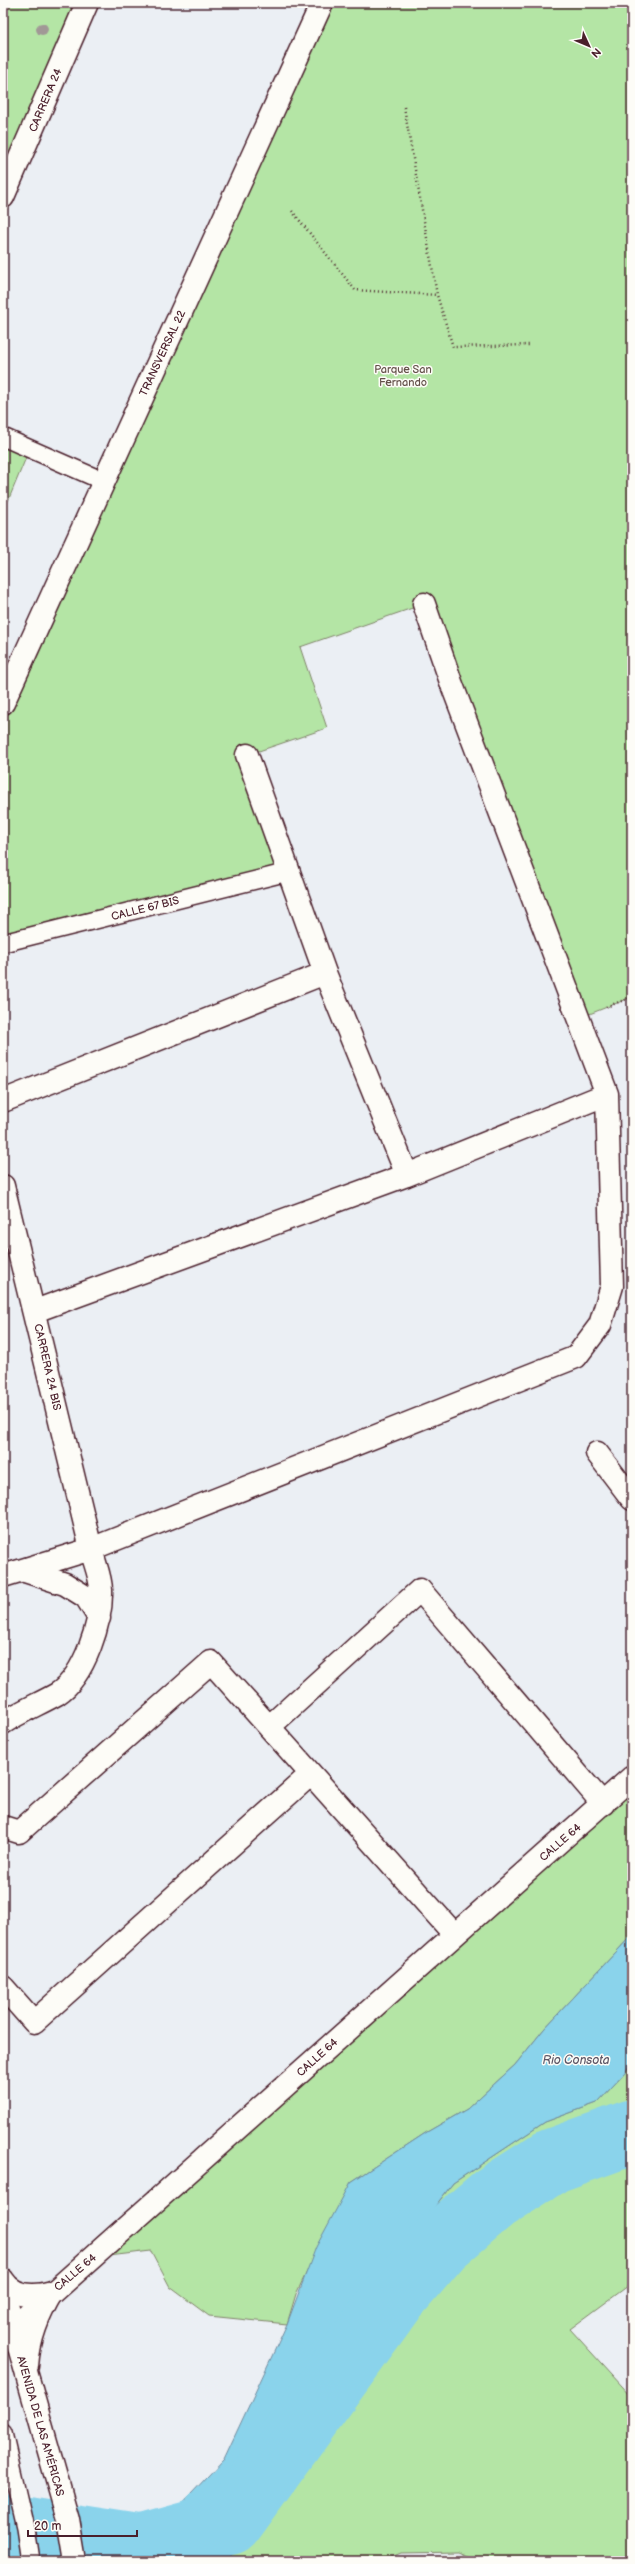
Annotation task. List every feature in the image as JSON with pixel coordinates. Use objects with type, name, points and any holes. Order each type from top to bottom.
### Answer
[{"type":"street","name":"CARRERA 24","points":[[3,197],[87,3]]},
{"type":"street","name":"TRANSVERSAL 22","points":[[3,703],[322,3]]},
{"type":"street","points":[[3,1576],[24,1571],[91,1549],[576,1358],[600,1325],[612,1286],[606,1094],[458,699],[424,604]]},
{"type":"street","points":[[247,755],[325,973],[407,1175]]},
{"type":"street","points":[[3,1101],[325,973]]},
{"type":"street","points":[[35,1311],[407,1175],[606,1094]]},
{"type":"street","name":"CARRERA 24 BIS","points":[[3,1186],[35,1311],[101,1590],[99,1618],[90,1645],[78,1672],[58,1693],[3,1722]]},
{"type":"street","points":[[597,1453],[632,1498]]},
{"type":"street","points":[[24,1571],[65,1584],[86,1597],[99,1618]]},
{"type":"street","points":[[269,1727],[420,1590],[603,1804]]},
{"type":"street","points":[[3,1846],[11,1830],[210,1662],[454,1934]]},
{"type":"street","points":[[3,1987],[34,2022],[311,1774]]},
{"type":"street","name":"CALLE 64","points":[[8,2332],[632,1777]]},
{"type":"street","points":[[3,2280],[6,2285],[20,2294],[36,2296],[52,2292]]},
{"type":"street","name":"AVENIDA DE LAS AMÉRICAS","points":[[3,2291],[8,2332],[27,2375],[68,2519],[75,2561]]},
{"type":"street","points":[[27,2375],[32,2331],[40,2311],[52,2292]]},
{"type":"lane","points":[[3,437],[103,481]]},
{"type":"lane","name":"CALLE 67 BIS","points":[[3,943],[288,872]]},
{"type":"lane","points":[[3,2432],[25,2528],[30,2561]]},
{"type":"path","points":[[404,107],[436,295],[453,347],[528,345]]},
{"type":"path","points":[[292,211],[355,290],[436,295]]},
{"type":"green space","points":[[3,3],[87,3],[3,197]]},
{"type":"green space","name":"Parque San Fernando","points":[[322,3],[632,3],[632,997],[577,1019],[424,604],[300,647],[327,728],[247,755],[288,872],[3,943],[3,703]]},
{"type":"green space","points":[[3,437],[30,448],[3,513]]},
{"type":"green space","points":[[632,1777],[632,1935],[544,2029],[515,2065],[467,2109],[427,2132],[351,2182],[296,2294],[287,2324],[209,2316],[170,2287],[151,2251],[92,2258]]},
{"type":"green space","points":[[632,2060],[632,2283],[570,2329],[632,2397],[632,2561],[479,2561],[458,2552],[402,2553],[383,2561],[226,2561],[283,2490],[312,2411],[366,2296],[453,2183],[545,2122],[597,2103],[625,2073]]},
{"type":"water","name":"Rio Consota","points":[[632,1935],[632,2060],[625,2073],[597,2103],[545,2122],[453,2183],[366,2296],[312,2411],[283,2490],[227,2561],[69,2561],[141,2547],[224,2459],[287,2324],[316,2247],[351,2182],[427,2132],[467,2109],[515,2065],[544,2029]]},
{"type":"waterway","points":[[3,2526],[141,2547],[231,2522],[395,2297],[441,2243],[494,2198],[552,2161],[632,2132]]}]
